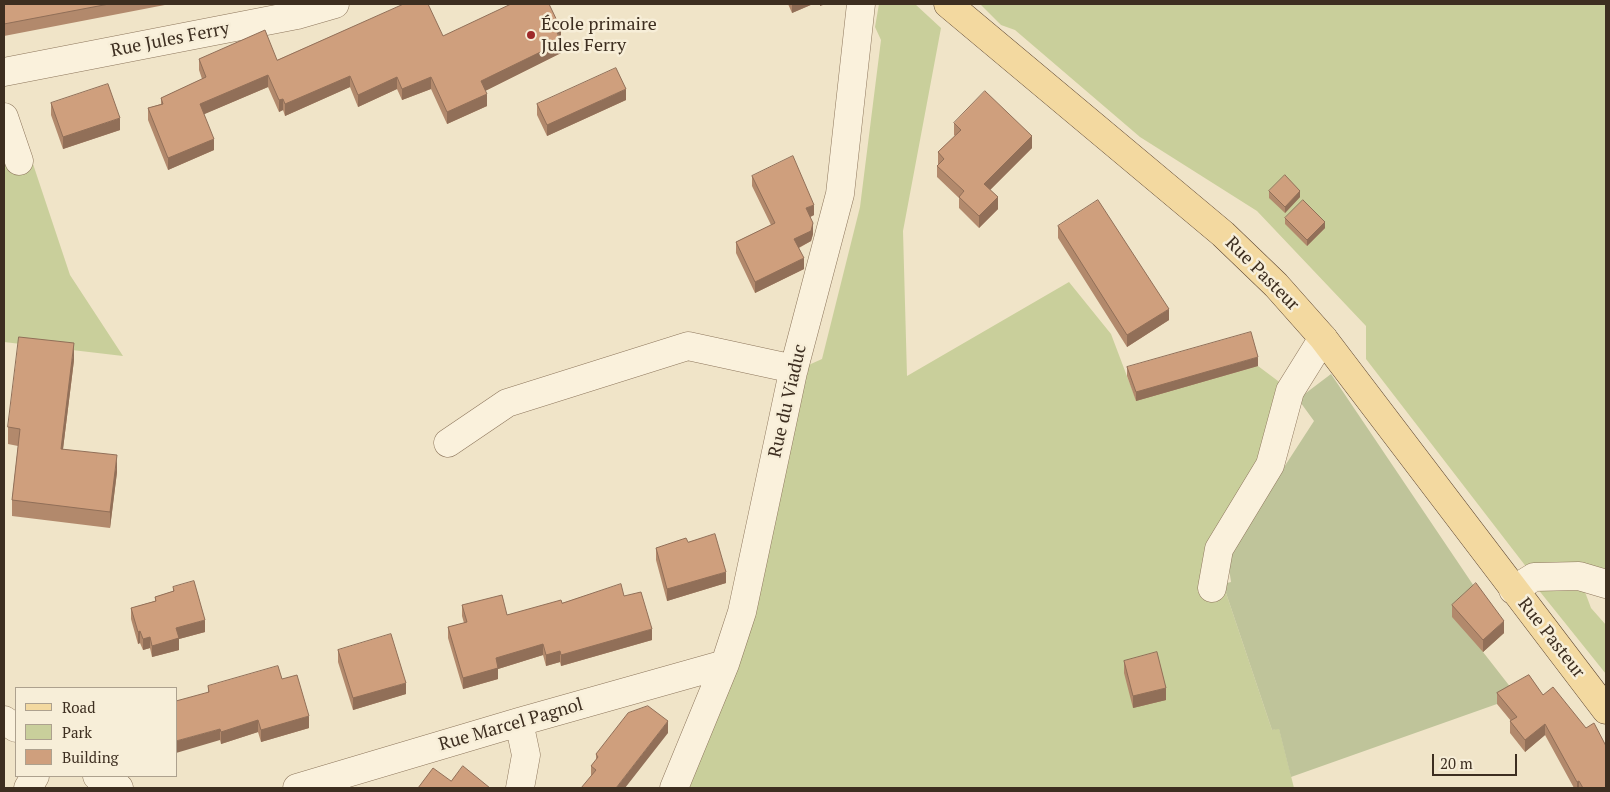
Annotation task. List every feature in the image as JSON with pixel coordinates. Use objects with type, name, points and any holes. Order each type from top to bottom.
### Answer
[{"type":"main road","name":"Rue Pasteur","points":[[951,7],[1223,234],[1276,285],[1323,338],[1606,710]]},
{"type":"street","name":"Rue Jules Ferry","points":[[4,72],[297,15],[335,4]]},
{"type":"street","name":"Rue du Viaduc","points":[[674,788],[725,664],[742,612],[794,369],[840,194],[862,4]]},
{"type":"street","points":[[4,117],[19,161]]},
{"type":"street","points":[[1212,588],[1219,549],[1270,465],[1290,391],[1323,338]]},
{"type":"street","points":[[448,443],[508,403],[688,346],[794,369]]},
{"type":"street","name":"Rue Pasteur","points":[[1513,590],[1534,577],[1579,576],[1606,584]]},
{"type":"street","name":"Rue Marcel Pagnol","points":[[297,788],[519,722],[725,664]]},
{"type":"street","points":[[4,720],[15,727]]},
{"type":"street","points":[[519,722],[526,755],[520,788]]},
{"type":"street","points":[[28,788],[34,777]]},
{"type":"street","points":[[99,777],[119,788]]},
{"type":"green space","points":[[879,4],[915,4],[941,28],[903,231],[907,376],[1069,282],[1111,334],[1136,400],[1258,366],[1282,384],[1223,584],[1272,730],[1279,728],[1294,788],[674,788],[725,664],[793,372],[822,359],[860,207],[881,40],[875,27]]},
{"type":"green space","points":[[980,4],[1606,4],[1606,584],[1579,576],[1591,608],[1606,625],[1606,674],[1529,578],[1534,577],[1366,359],[1366,326],[1257,211],[1140,137],[1015,30],[1001,25]]},
{"type":"green space","points":[[4,139],[13,163],[33,164],[70,275],[123,356],[4,342]]},
{"type":"green space","points":[[1331,374],[1504,633],[1483,652],[1515,693],[1497,704],[1291,777],[1279,729],[1272,730],[1223,584],[1231,582],[1227,555],[1314,421],[1298,399]]},
{"type":"building","points":[[4,4],[109,4],[4,24]]},
{"type":"building","points":[[404,4],[428,4],[443,36],[511,4],[549,4],[561,29],[556,30],[561,42],[481,81],[487,94],[447,112],[431,77],[402,89],[397,77],[358,95],[350,76],[285,104],[283,99],[279,100],[268,75],[200,104],[214,139],[168,158],[148,108],[163,104],[161,98],[206,77],[199,59],[265,30],[277,60]]},
{"type":"building","points":[[616,68],[626,89],[547,125],[537,104]]},
{"type":"building","points":[[108,84],[120,118],[63,137],[51,103]]},
{"type":"building","points":[[985,91],[1032,136],[984,184],[998,197],[979,216],[959,197],[964,191],[937,166],[944,159],[938,152],[961,130],[954,123]]},
{"type":"building","points":[[793,156],[814,205],[806,208],[813,223],[811,231],[794,239],[804,258],[755,282],[736,242],[775,223],[752,176]]},
{"type":"building","points":[[1285,175],[1300,191],[1285,207],[1269,191]]},
{"type":"building","points":[[1098,200],[1169,309],[1127,335],[1058,226]]},
{"type":"building","points":[[1303,200],[1325,222],[1307,240],[1285,218]]},
{"type":"building","points":[[1251,332],[1258,357],[1136,392],[1127,367]]},
{"type":"building","points":[[19,337],[74,343],[61,449],[117,455],[110,512],[12,500],[20,429],[8,427]]},
{"type":"building","points":[[715,534],[726,572],[667,589],[656,548],[686,538],[688,542]]},
{"type":"building","points":[[194,581],[205,620],[176,628],[179,638],[152,646],[150,637],[143,639],[140,631],[138,632],[131,608],[156,601],[155,597],[174,591],[173,587]]},
{"type":"building","points":[[1476,583],[1504,621],[1483,640],[1452,605]]},
{"type":"building","points":[[621,584],[624,596],[641,592],[652,629],[561,655],[560,651],[546,655],[543,644],[496,658],[498,668],[463,678],[448,627],[467,622],[462,605],[502,595],[507,615],[561,600],[562,603]]},
{"type":"building","points":[[391,634],[406,683],[353,698],[338,650]]},
{"type":"building","points":[[1157,652],[1166,688],[1133,696],[1124,661]]},
{"type":"building","points":[[278,666],[282,679],[297,675],[309,716],[261,730],[258,720],[221,732],[220,729],[178,740],[178,700],[209,692],[208,686]]},
{"type":"building","points":[[1529,675],[1543,695],[1553,687],[1586,728],[1594,723],[1606,746],[1606,788],[1583,788],[1579,781],[1577,782],[1545,724],[1525,740],[1510,721],[1517,717],[1497,693]]},
{"type":"building","points":[[648,706],[668,721],[616,788],[581,788],[596,770],[591,766],[598,757],[596,754],[628,713]]},
{"type":"building","points":[[463,766],[490,788],[418,788],[433,768],[451,781]]},
{"type":"place","name":"École primaire Jules Ferry","points":[[531,35]]}]
